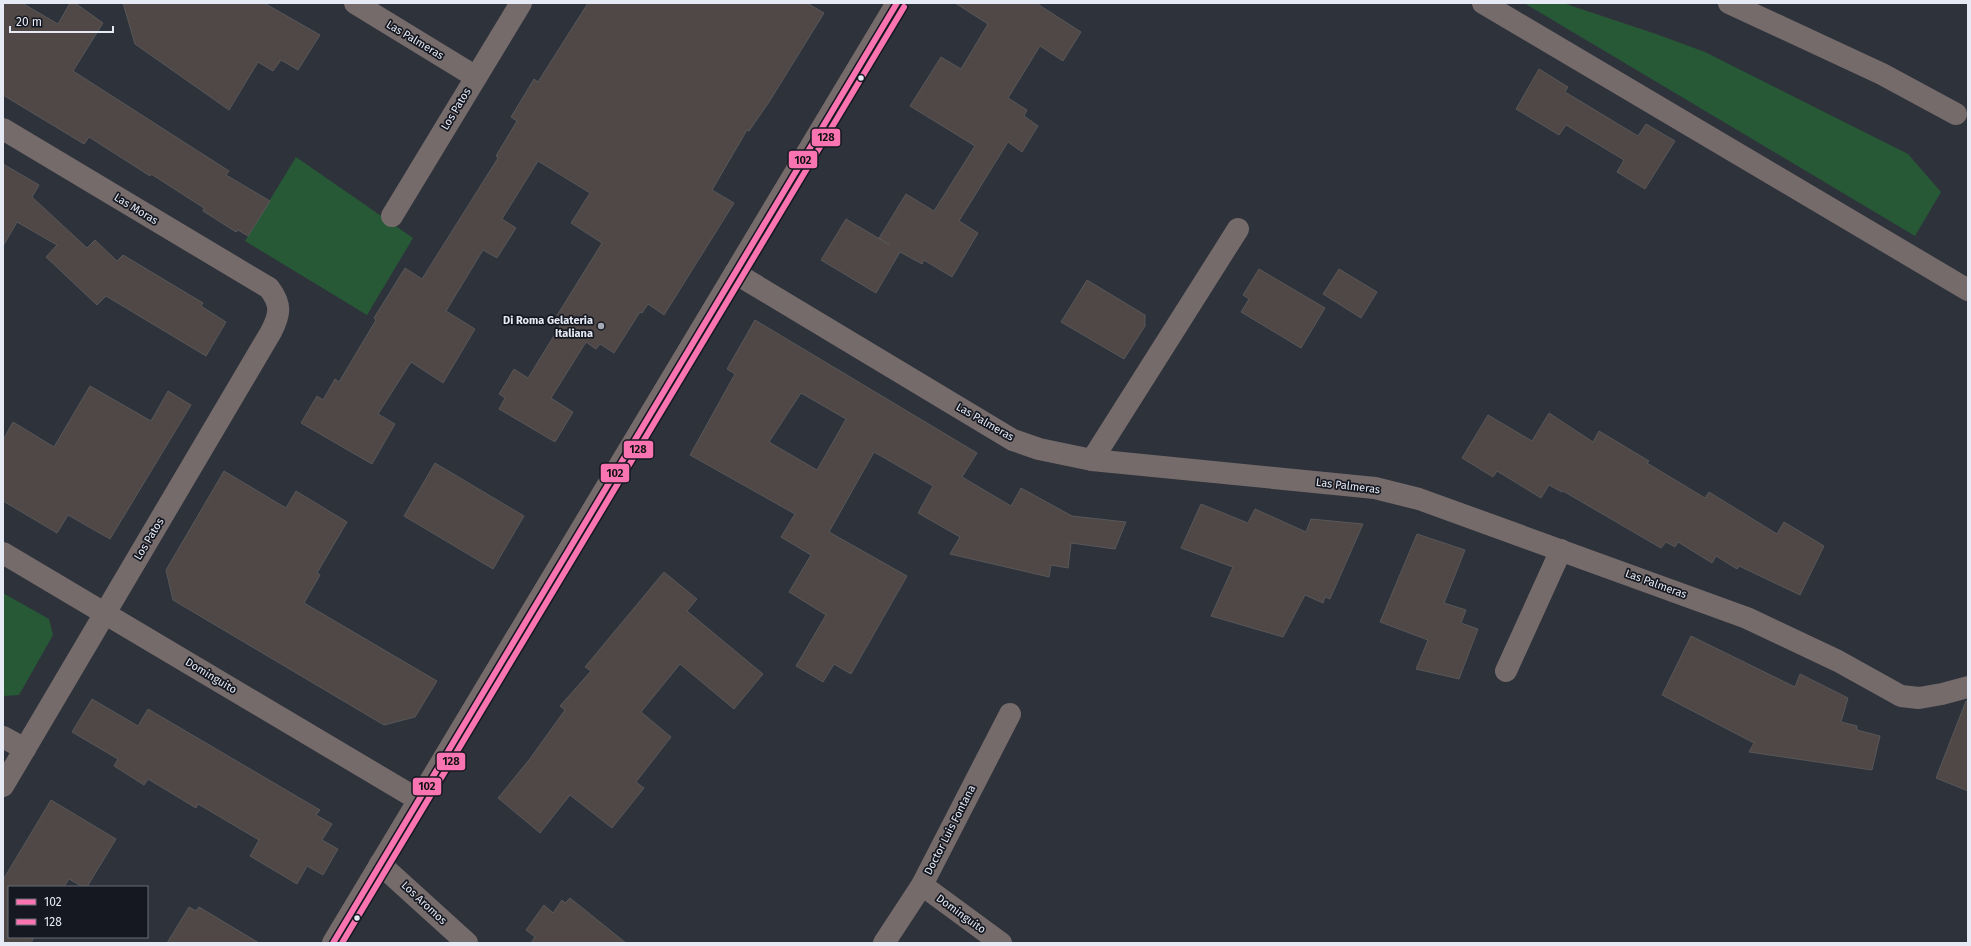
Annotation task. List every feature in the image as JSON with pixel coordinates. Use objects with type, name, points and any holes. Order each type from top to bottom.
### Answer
[{"type":"street","name":"Las Palmeras","points":[[355,3],[476,77]]},
{"type":"street","name":"Los Patos","points":[[392,216],[521,3]]},
{"type":"street","points":[[333,943],[897,3]]},
{"type":"street","points":[[1483,3],[1968,290]]},
{"type":"street","points":[[1729,3],[1882,74],[1956,114]]},
{"type":"street","name":"Las Moras","points":[[3,129],[268,288]]},
{"type":"street","points":[[1092,460],[1238,229]]},
{"type":"street","name":"Las Palmeras","points":[[735,273],[1013,440],[1039,449],[1092,460],[1375,488],[1419,499],[1747,618],[1838,661],[1901,696],[1919,698],[1968,687]]},
{"type":"street","name":"Los Patos","points":[[3,786],[271,332],[277,320],[279,308],[276,298],[268,288]]},
{"type":"street","points":[[1506,671],[1562,550]]},
{"type":"street","name":"Dominguito","points":[[3,553],[419,800]]},
{"type":"street","name":"Doctor Luis Fontana","points":[[884,943],[922,885],[1010,714]]},
{"type":"street","points":[[3,737],[25,749]]},
{"type":"street","name":"Los Aromos","points":[[380,864],[467,943]]},
{"type":"street","name":"Dominguito","points":[[922,885],[1001,943]]},
{"type":"green space","points":[[1524,3],[1563,3],[1705,52],[1908,154],[1941,192],[1915,236]]},
{"type":"green space","points":[[296,157],[413,238],[367,315],[245,241]]},
{"type":"green space","points":[[3,593],[49,619],[53,635],[19,695],[3,696]]},
{"type":"building","points":[[3,3],[22,3],[58,24],[70,3],[75,3],[103,23],[73,71],[229,171],[226,175],[270,201],[248,236],[238,230],[236,232],[203,211],[204,208],[89,137],[84,144],[3,95]]},
{"type":"building","points":[[123,3],[264,3],[320,35],[298,70],[281,60],[273,71],[258,62],[229,110],[135,44]]},
{"type":"building","points":[[588,3],[807,3],[824,13],[769,102],[749,131],[747,130],[712,190],[734,203],[664,315],[648,304],[642,313],[640,312],[614,353],[600,344],[596,349],[586,342],[551,398],[573,412],[555,442],[499,409],[505,398],[499,394],[514,369],[528,378],[560,326],[553,322],[602,243],[571,223],[590,193],[538,161],[502,219],[516,228],[497,258],[483,250],[446,311],[475,329],[443,383],[411,362],[378,414],[395,424],[372,464],[301,423],[317,396],[323,400],[335,379],[339,382],[376,320],[374,318],[405,268],[422,279],[498,158],[496,156],[517,121],[511,117],[534,79],[538,82]]},
{"type":"building","points":[[955,3],[1036,3],[1081,32],[1063,61],[1040,46],[1008,98],[1027,110],[1024,116],[1038,126],[1022,152],[1008,142],[959,221],[978,233],[952,277],[924,260],[922,264],[900,252],[876,293],[821,260],[846,219],[890,245],[879,238],[906,194],[934,211],[975,146],[910,106],[941,57],[961,69],[988,24]]},
{"type":"building","points":[[1539,69],[1568,87],[1565,92],[1638,136],[1646,124],[1675,141],[1645,189],[1617,172],[1624,160],[1566,125],[1559,135],[1516,109]]},
{"type":"building","points":[[3,164],[39,185],[32,197],[87,248],[95,240],[117,261],[123,255],[203,303],[201,306],[226,322],[206,356],[106,296],[97,305],[46,257],[57,245],[17,222],[3,246]]},
{"type":"building","points":[[1259,269],[1325,308],[1301,348],[1241,312],[1249,299],[1243,295]]},
{"type":"building","points":[[1339,269],[1377,292],[1361,318],[1323,294]]},
{"type":"building","points":[[1087,280],[1145,315],[1145,326],[1124,359],[1061,322]]},
{"type":"building","points":[[755,320],[977,453],[962,477],[1011,506],[1021,488],[1072,516],[1126,522],[1115,549],[1071,543],[1068,568],[1051,565],[1049,577],[950,554],[960,537],[918,513],[933,486],[874,452],[829,532],[907,576],[851,674],[834,664],[823,682],[796,666],[826,615],[789,592],[811,555],[781,537],[795,514],[690,455],[735,374],[727,369]],"holes":[[[801,393],[846,419],[817,470],[769,442]]]},
{"type":"building","points":[[90,386],[151,421],[168,391],[191,405],[110,539],[68,515],[57,533],[3,501],[3,440],[13,422],[54,447]]},
{"type":"building","points":[[1549,413],[1593,442],[1599,431],[1649,461],[1647,463],[1705,498],[1709,492],[1777,534],[1784,522],[1824,546],[1800,595],[1739,566],[1737,569],[1716,556],[1712,563],[1678,542],[1675,547],[1666,542],[1661,548],[1563,491],[1562,492],[1549,485],[1541,498],[1497,471],[1493,477],[1462,458],[1488,415],[1532,441]]},
{"type":"building","points":[[435,463],[524,516],[493,569],[404,516]]},
{"type":"building","points":[[224,471],[286,508],[296,491],[347,522],[317,573],[320,575],[304,603],[437,681],[415,717],[384,725],[173,600],[166,570]]},
{"type":"building","points":[[1201,504],[1248,523],[1255,509],[1306,532],[1311,519],[1363,524],[1330,599],[1325,597],[1323,603],[1305,595],[1283,637],[1211,616],[1233,567],[1181,548]]},
{"type":"building","points":[[1417,534],[1465,550],[1444,603],[1466,610],[1461,623],[1478,629],[1459,679],[1416,669],[1428,640],[1380,622]]},
{"type":"building","points":[[664,572],[697,599],[687,611],[763,674],[734,709],[680,664],[641,712],[671,737],[636,782],[644,788],[612,828],[570,795],[540,833],[498,798],[529,760],[565,710],[560,706],[591,671],[585,667]]},
{"type":"building","points":[[1691,636],[1795,687],[1800,674],[1848,698],[1841,722],[1857,726],[1857,730],[1880,736],[1872,770],[1749,752],[1754,743],[1662,695]]},
{"type":"building","points":[[92,699],[138,726],[148,709],[320,810],[316,815],[332,824],[322,840],[338,849],[323,875],[307,866],[297,884],[250,856],[259,840],[198,804],[196,808],[148,779],[144,785],[114,766],[118,759],[72,732]]},
{"type":"building","points":[[1966,701],[1968,701],[1968,791],[1936,778]]},
{"type":"building","points":[[51,800],[116,839],[88,886],[81,886],[69,879],[65,886],[8,886],[8,938],[34,938],[31,943],[3,943],[3,880]]},
{"type":"building","points":[[570,898],[626,943],[531,943],[535,937],[526,930],[544,905],[553,913],[562,900],[565,903]]},
{"type":"building","points":[[189,907],[196,911],[199,907],[259,943],[167,943]]},
{"type":"transit line","name":"102","points":[[333,943],[897,3]]},
{"type":"transit line","name":"128","points":[[342,943],[904,7]]},
{"type":"place","name":"Di Roma Gelateria Italiana","points":[[601,326]]}]
